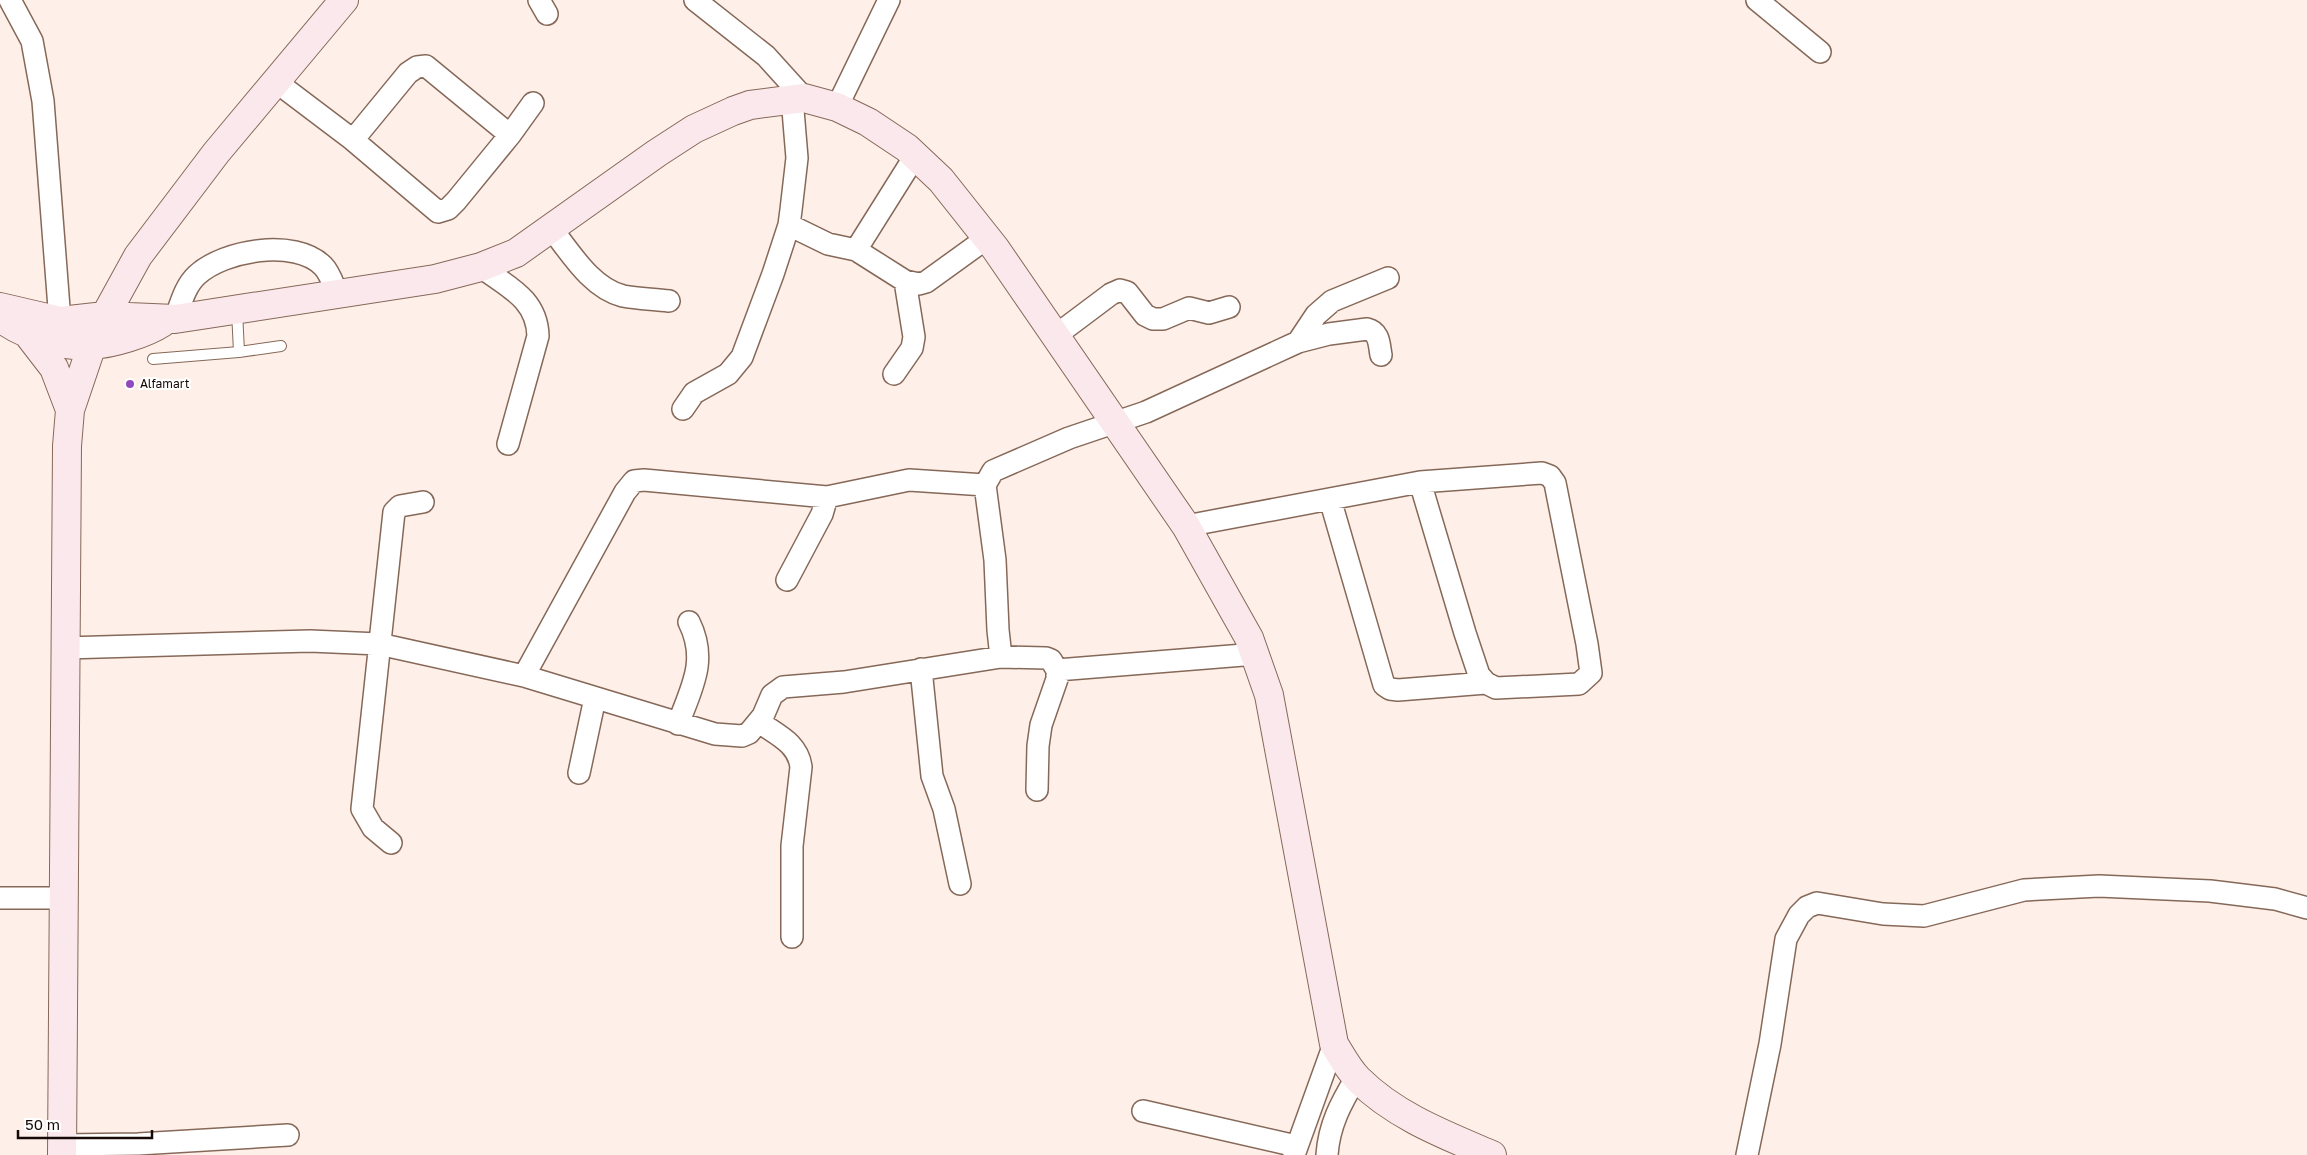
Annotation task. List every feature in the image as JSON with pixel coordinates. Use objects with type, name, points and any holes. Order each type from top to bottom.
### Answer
[{"type":"main road","points":[[62,1150],[67,446],[70,410],[92,346],[138,256],[160,224],[275,81],[344,0]]},
{"type":"main road","points":[[0,307],[60,321],[106,316],[171,319],[237,311],[337,293],[435,279],[481,267],[516,253],[656,153],[694,129],[750,105],[798,98],[837,107],[868,122],[916,156],[941,180],[987,238],[1186,526],[1256,654],[1270,695],[1334,1044],[1356,1078],[1386,1102],[1408,1116],[1492,1155]]},
{"type":"main road","points":[[0,316],[27,333],[60,342],[92,346],[142,333],[171,319]]},
{"type":"main road","points":[[27,333],[54,368],[70,410]]},
{"type":"street","points":[[0,9],[8,0],[32,41],[38,68],[43,101],[60,321]]},
{"type":"street","points":[[683,410],[694,393],[728,374],[742,357],[749,343],[789,226],[797,158],[798,98],[766,56],[695,0]]},
{"type":"street","points":[[837,107],[889,0]]},
{"type":"street","points":[[1757,0],[1820,52]]},
{"type":"street","points":[[353,140],[408,73],[416,66],[426,66],[510,135]]},
{"type":"street","points":[[275,81],[353,140],[438,212],[448,209],[456,201],[510,135],[533,102]]},
{"type":"street","points":[[856,250],[916,156]]},
{"type":"street","points":[[789,226],[828,244],[856,250],[905,281],[919,284],[926,282],[987,238]]},
{"type":"street","points":[[551,228],[592,278],[609,291],[622,296],[669,301]]},
{"type":"street","points":[[171,319],[187,287],[197,275],[212,263],[225,257],[256,251],[275,250],[309,256],[323,266],[330,275],[337,293]]},
{"type":"street","points":[[481,267],[523,298],[533,310],[537,321],[538,336],[508,444]]},
{"type":"street","points":[[1298,342],[1316,315],[1332,301],[1351,291],[1388,278]]},
{"type":"street","points":[[894,374],[912,348],[914,337],[905,281]]},
{"type":"street","points":[[1055,336],[1111,294],[1120,290],[1127,292],[1145,315],[1153,319],[1162,319],[1189,308],[1209,313],[1229,307]]},
{"type":"street","points":[[1001,657],[998,630],[996,560],[985,484],[994,470],[1040,450],[1146,412],[1298,342],[1367,328],[1372,330],[1378,337],[1381,355]]},
{"type":"street","points":[[1186,526],[1420,482],[1542,473],[1550,476],[1555,483],[1576,582],[1591,673],[1579,684],[1496,688],[1486,683],[1479,675],[1420,482]]},
{"type":"street","points":[[524,676],[626,492],[634,481],[644,480],[827,497],[909,480],[985,484]]},
{"type":"street","points":[[788,580],[822,514],[827,497]]},
{"type":"street","points":[[1330,499],[1384,685],[1390,689],[1398,690],[1486,683]]},
{"type":"street","points":[[391,842],[373,828],[362,809],[394,512],[400,506],[423,502]]},
{"type":"street","points":[[678,724],[695,679],[699,659],[697,642],[689,622]]},
{"type":"street","points":[[65,648],[310,641],[379,644],[524,676],[678,724],[726,736],[742,736],[749,733],[759,722],[772,695],[784,687],[844,682],[1001,657],[1046,658],[1051,660],[1057,670],[1056,679],[1041,725],[1038,746],[1037,790]]},
{"type":"street","points":[[1057,670],[1256,654]]},
{"type":"street","points":[[921,669],[932,776],[944,809],[960,884]]},
{"type":"street","points":[[578,773],[595,698]]},
{"type":"street","points":[[759,722],[790,743],[800,758],[801,767],[792,846],[792,937]]},
{"type":"street","points":[[1747,1155],[1770,1044],[1786,939],[1799,915],[1807,907],[1817,904],[1883,914],[1924,916],[2024,890],[2099,886],[2210,891],[2275,899],[2307,908]]},
{"type":"street","points":[[0,898],[64,898]]},
{"type":"street","points":[[1143,1111],[1295,1151],[1334,1044]]},
{"type":"street","points":[[1327,1155],[1328,1139],[1334,1117],[1356,1078]]},
{"type":"street","points":[[62,1150],[138,1150],[233,1146],[288,1134]]},
{"type":"lane","points":[[237,311],[239,352]]},
{"type":"lane","points":[[153,359],[239,352],[281,346]]},
{"type":"place","name":"Alfamart","points":[[130,384]]}]
